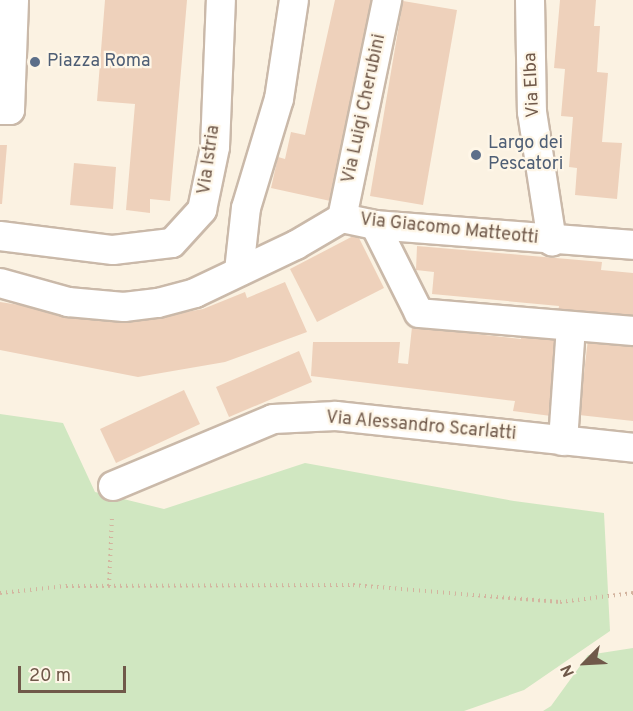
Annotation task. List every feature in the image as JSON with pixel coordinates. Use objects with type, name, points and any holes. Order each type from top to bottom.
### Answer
[{"type":"street","points":[[0,110],[9,110],[14,0]]},
{"type":"street","name":"Via Istria","points":[[0,236],[113,250],[171,243],[179,235],[202,210],[215,147],[221,0]]},
{"type":"street","points":[[239,271],[246,208],[279,99],[294,0]]},
{"type":"street","name":"Via Luigi Cherubini","points":[[342,218],[387,0]]},
{"type":"street","name":"Via Elba","points":[[530,0],[532,112],[552,241]]},
{"type":"street","name":"Via Giacomo Matteotti","points":[[0,283],[68,302],[124,307],[195,292],[296,245],[342,218],[375,225],[552,241],[633,245]]},
{"type":"street","points":[[375,225],[419,313],[633,331]]},
{"type":"street","points":[[563,441],[572,326]]},
{"type":"street","name":"Via Alessandro Scarlatti","points":[[113,486],[273,418],[336,416],[633,448]]},
{"type":"path","points":[[108,586],[113,486]]},
{"type":"path","points":[[0,592],[108,586],[353,585],[560,602],[633,593]]},
{"type":"green space","points":[[0,414],[63,423],[95,492],[164,509],[305,463],[514,501],[604,513],[610,631],[524,690],[464,711],[0,711]]},
{"type":"green space","points":[[633,648],[633,711],[543,711],[551,706],[588,655]]},
{"type":"building","points":[[105,0],[187,0],[170,201],[150,199],[150,213],[126,210],[135,104],[97,101]]},
{"type":"building","points":[[335,0],[379,0],[335,202],[271,188],[278,157],[285,159],[291,132],[305,135]]},
{"type":"building","points":[[560,0],[596,0],[594,26],[600,26],[597,72],[608,73],[602,142],[622,143],[617,199],[575,195],[577,168],[569,167],[573,117],[561,116],[565,69],[554,68]]},
{"type":"building","points":[[403,1],[457,10],[423,205],[370,196]]},
{"type":"building","points":[[0,145],[7,145],[2,204],[0,204]]},
{"type":"building","points":[[74,163],[116,167],[113,209],[70,205]]},
{"type":"building","points":[[357,234],[384,288],[317,322],[290,269]]},
{"type":"building","points":[[417,246],[602,262],[601,270],[633,273],[633,319],[558,312],[559,306],[432,294],[434,272],[416,270]]},
{"type":"building","points":[[285,282],[307,332],[225,362],[138,377],[0,350],[0,302],[130,322],[203,309],[245,292],[247,298]]},
{"type":"building","points":[[412,327],[521,339],[522,328],[560,332],[551,416],[513,411],[515,401],[311,376],[313,342],[400,342],[398,363],[408,364]]},
{"type":"building","points":[[588,339],[633,344],[633,421],[579,415]]},
{"type":"building","points":[[299,351],[312,382],[229,417],[216,387]]},
{"type":"building","points":[[184,390],[200,424],[116,463],[100,429]]},
{"type":"place","name":"Piazza Roma","points":[[35,62]]},
{"type":"place","name":"Largo dei Pescatori","points":[[476,155]]}]
